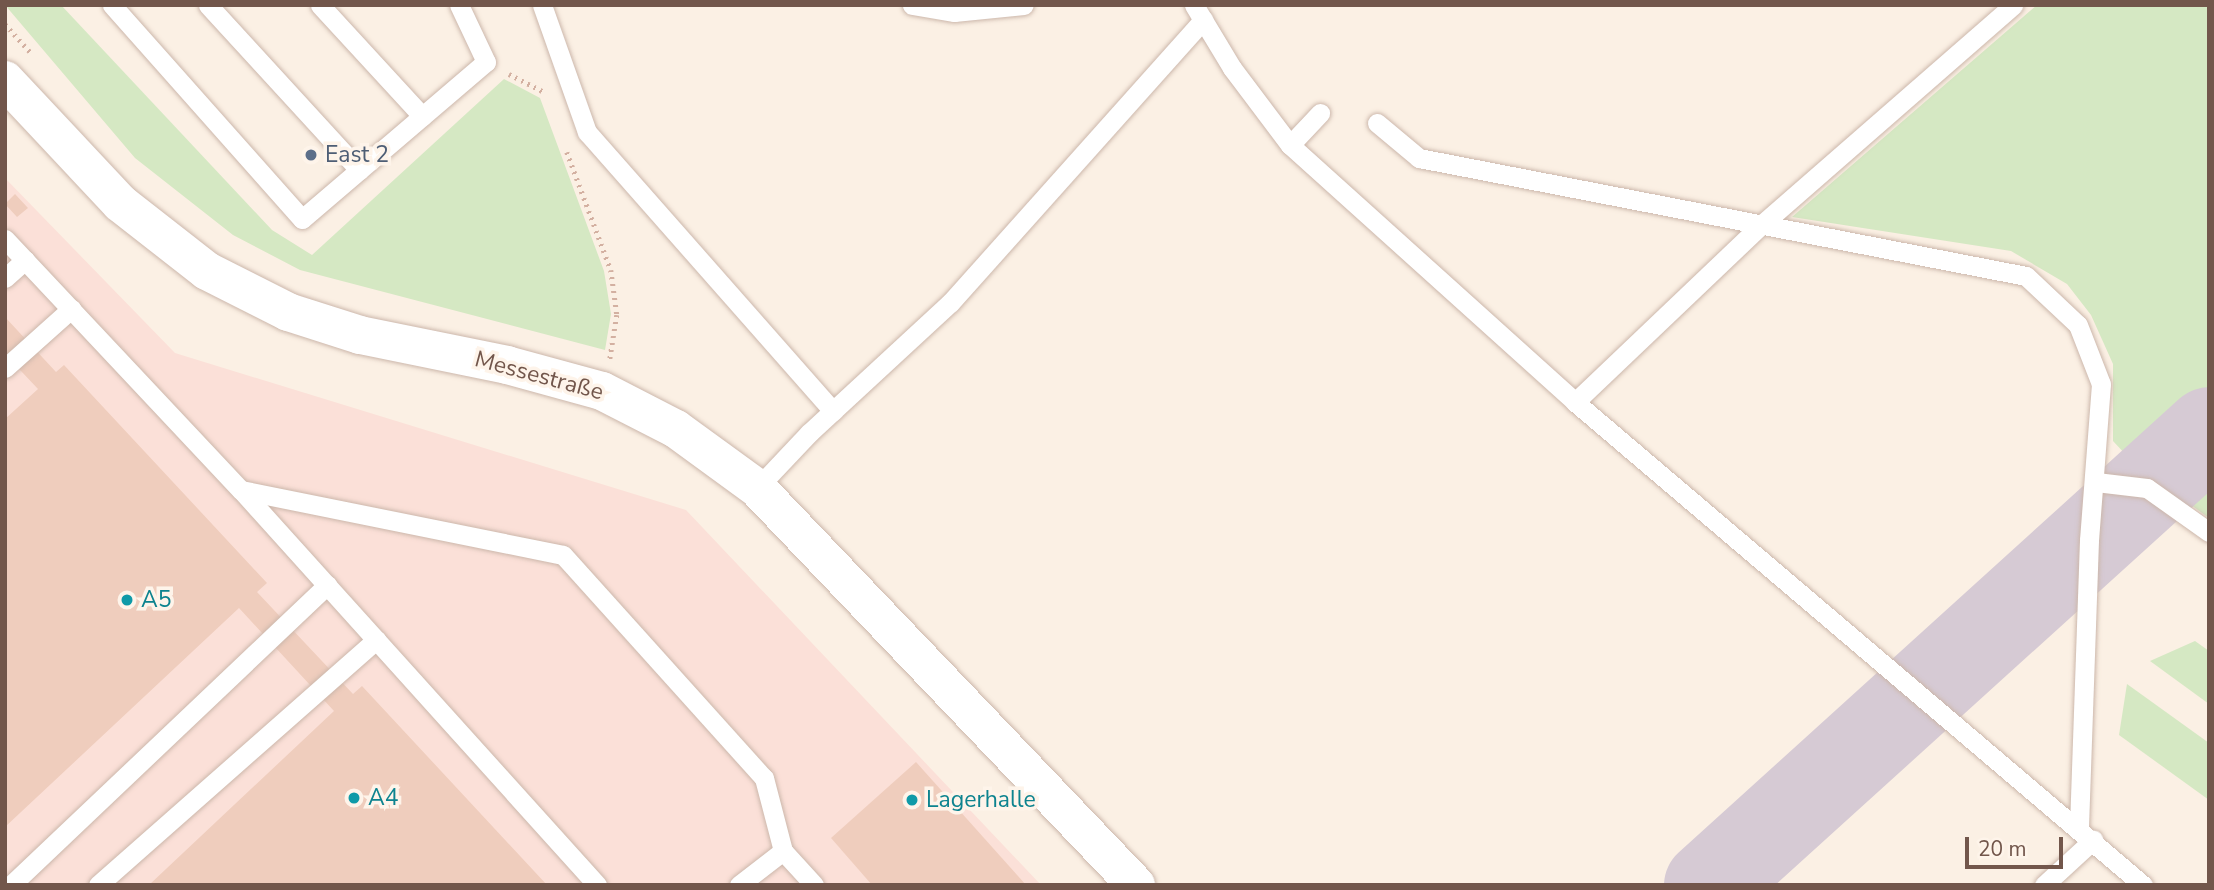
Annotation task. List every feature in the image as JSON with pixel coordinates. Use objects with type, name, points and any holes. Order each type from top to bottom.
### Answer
[{"type":"street","name":"Messestraße","points":[[5,80],[120,202],[207,271],[288,312],[360,335],[507,365],[602,391],[676,429],[757,488],[1136,885]]},
{"type":"lane","points":[[112,5],[302,219],[486,62],[459,5]]},
{"type":"lane","points":[[208,5],[359,170]]},
{"type":"lane","points":[[320,5],[422,116]]},
{"type":"lane","points":[[542,5],[587,132],[833,411]]},
{"type":"lane","points":[[912,5],[954,12],[1024,5]]},
{"type":"lane","points":[[1575,402],[1760,226],[2013,5]]},
{"type":"lane","points":[[757,488],[833,411],[950,303],[1199,13],[1232,68],[1290,145],[1575,402],[1917,696],[2086,834],[2143,885]]},
{"type":"lane","points":[[1290,145],[1320,113]]},
{"type":"lane","points":[[1377,123],[1419,158],[2026,276],[2078,324],[2101,384],[2096,482],[2089,540],[2086,834],[2044,885]]},
{"type":"lane","points":[[5,239],[241,490],[597,885]]},
{"type":"lane","points":[[5,278],[25,260]]},
{"type":"lane","points":[[5,368],[71,309]]},
{"type":"lane","points":[[2096,482],[2147,488],[2209,532]]},
{"type":"lane","points":[[241,490],[563,555],[764,778],[783,851],[814,885]]},
{"type":"lane","points":[[10,885],[327,585]]},
{"type":"lane","points":[[98,885],[376,640]]},
{"type":"lane","points":[[739,885],[783,851]]},
{"type":"path","points":[[486,62],[545,92],[550,104]]},
{"type":"path","points":[[563,140],[611,270],[617,315],[610,360]]},
{"type":"shaded area","points":[[5,178],[175,353],[686,510],[1041,885],[5,885]]},
{"type":"green space","points":[[5,5],[61,5],[272,230],[312,255],[504,79],[540,98],[604,271],[611,314],[605,350],[300,270],[233,235],[135,158]]},
{"type":"green space","points":[[2037,5],[2209,5],[2209,411],[2142,472],[2113,441],[2113,364],[2091,315],[2067,284],[2011,251],[1792,217]]},
{"type":"green space","points":[[2209,463],[2209,518],[2176,494]]},
{"type":"green space","points":[[2195,641],[2209,651],[2209,704],[2150,661]]},
{"type":"green space","points":[[2127,684],[2209,743],[2209,800],[2119,735]]},
{"type":"building","points":[[15,194],[28,208],[17,217],[5,204]]},
{"type":"building","points":[[5,317],[56,372],[64,365],[267,583],[257,592],[353,694],[362,686],[547,885],[149,885],[334,711],[239,608],[5,827],[5,419],[38,389],[5,354]]},
{"type":"building","name":"Lagerhalle","points":[[916,762],[1026,885],[872,885],[831,838]]},
{"type":"taxiway","points":[[1708,885],[2209,431]]},
{"type":"place","name":"East 2","points":[[311,155]]},
{"type":"place","name":"A5","points":[[127,600]]},
{"type":"place","name":"A4","points":[[354,798]]},
{"type":"place","name":"Lagerhalle","points":[[912,800]]}]
